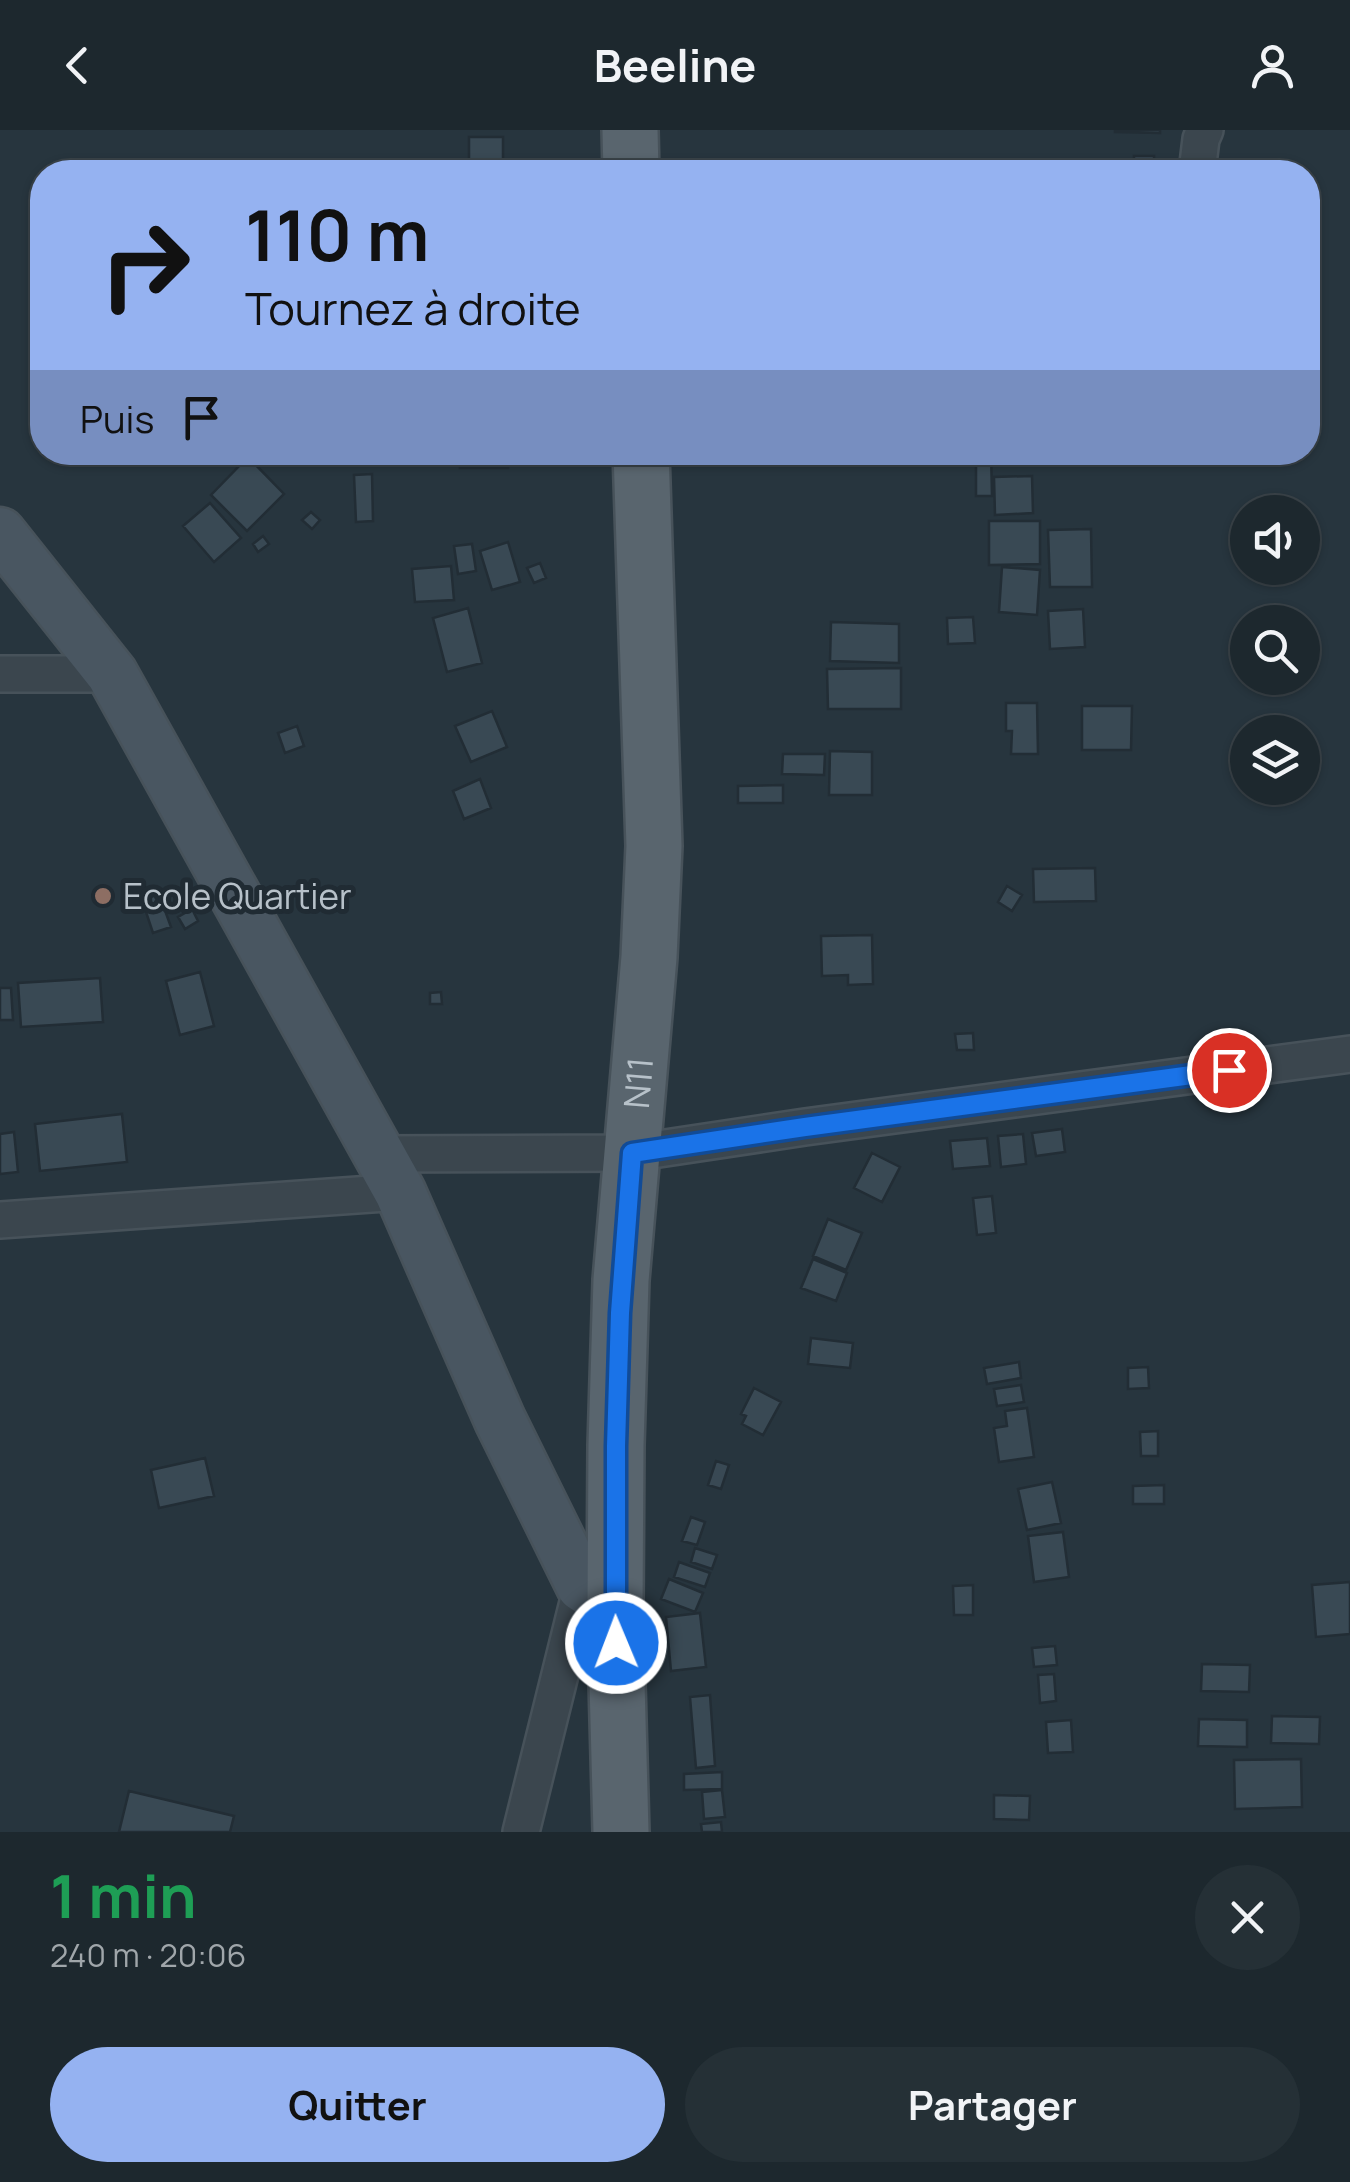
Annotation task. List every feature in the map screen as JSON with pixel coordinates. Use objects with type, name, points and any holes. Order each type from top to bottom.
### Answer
[{"type":"main road","points":[[630,130],[631,160]]},
{"type":"main road","name":"N11","points":[[621,1832],[599,1597],[616,1446],[620,1298],[649,957],[654,846],[641,465]]},
{"type":"main road","points":[[0,533],[112,674],[389,1173],[500,1420],[599,1597]]},
{"type":"street","points":[[1198,160],[1205,130]]},
{"type":"street","points":[[0,674],[112,674]]},
{"type":"street","points":[[0,1220],[389,1173],[632,1153],[1350,1054]]},
{"type":"street","points":[[522,1832],[599,1597]]},
{"type":"building","points":[[1160,130],[1160,133],[1115,132]]},
{"type":"building","points":[[469,137],[503,137],[503,160],[469,160]]},
{"type":"building","points":[[1134,156],[1154,156],[1154,160],[1134,160]]},
{"type":"building","points":[[240,465],[256,465],[284,494],[247,531],[211,495]]},
{"type":"building","points":[[460,465],[508,465],[508,468]]},
{"type":"building","points":[[976,465],[991,465],[992,496],[976,496]]},
{"type":"building","points":[[372,474],[373,521],[356,522],[354,475]]},
{"type":"building","points":[[1032,476],[1033,513],[995,515],[994,477]]},
{"type":"building","points":[[210,503],[241,538],[214,562],[183,526]]},
{"type":"building","points":[[311,512],[320,520],[312,529],[302,520]]},
{"type":"building","points":[[989,521],[1040,521],[1040,564],[989,565]]},
{"type":"building","points":[[1091,529],[1092,587],[1050,587],[1048,530]]},
{"type":"building","points":[[263,536],[269,544],[258,552],[253,544]]},
{"type":"building","points":[[508,542],[520,582],[492,590],[480,551]]},
{"type":"building","points":[[472,544],[476,571],[458,574],[454,546]]},
{"type":"building","points":[[540,563],[546,578],[534,583],[527,568]]},
{"type":"building","points":[[451,566],[454,600],[415,602],[412,569]]},
{"type":"building","points":[[1002,567],[1040,570],[1037,615],[999,612]]},
{"type":"building","points":[[468,608],[482,663],[447,672],[433,618]]},
{"type":"building","points":[[1083,609],[1085,647],[1050,649],[1048,611]]},
{"type":"building","points":[[973,617],[975,643],[948,644],[947,618]]},
{"type":"building","points":[[831,622],[899,624],[899,663],[830,661]]},
{"type":"building","points":[[901,668],[901,709],[828,709],[827,669]]},
{"type":"building","points":[[1006,703],[1037,703],[1038,754],[1011,754],[1012,731],[1006,731]]},
{"type":"building","points":[[1082,706],[1132,706],[1131,750],[1082,750]]},
{"type":"building","points":[[492,711],[507,747],[471,762],[455,726]]},
{"type":"building","points":[[297,726],[304,746],[285,753],[278,733]]},
{"type":"building","points":[[830,751],[872,752],[872,795],[829,795]]},
{"type":"building","points":[[783,754],[825,754],[824,775],[782,774]]},
{"type":"building","points":[[480,779],[491,808],[464,819],[453,791]]},
{"type":"building","points":[[783,785],[783,803],[738,803],[738,786]]},
{"type":"building","points":[[1095,868],[1096,901],[1034,902],[1033,869]]},
{"type":"building","points":[[1007,886],[1022,895],[1012,911],[998,902]]},
{"type":"building","points":[[159,894],[171,927],[153,933],[142,900]]},
{"type":"building","points":[[192,909],[198,921],[185,929],[178,917]]},
{"type":"building","points":[[872,935],[873,984],[848,985],[848,975],[822,976],[821,936]]},
{"type":"building","points":[[200,972],[214,1026],[180,1035],[166,981]]},
{"type":"building","points":[[100,978],[103,1022],[21,1027],[18,983]]},
{"type":"building","points":[[0,988],[11,988],[13,1020],[0,1020]]},
{"type":"building","points":[[441,992],[442,1004],[430,1004],[430,993]]},
{"type":"building","points":[[973,1033],[974,1050],[957,1050],[955,1034]]},
{"type":"building","points":[[122,1114],[127,1162],[40,1171],[35,1124]]},
{"type":"building","points":[[1062,1129],[1065,1152],[1036,1156],[1032,1133]]},
{"type":"building","points":[[14,1132],[18,1172],[0,1174],[0,1134]]},
{"type":"building","points":[[1023,1134],[1026,1164],[1001,1167],[998,1136]]},
{"type":"building","points":[[987,1138],[990,1166],[953,1169],[950,1141]]},
{"type":"building","points":[[872,1153],[900,1167],[882,1202],[854,1188]]},
{"type":"building","points":[[992,1196],[996,1233],[977,1235],[973,1198]]},
{"type":"building","points":[[828,1219],[862,1233],[846,1270],[813,1256]]},
{"type":"building","points":[[813,1259],[847,1273],[836,1301],[801,1288]]},
{"type":"building","points":[[811,1338],[853,1343],[850,1368],[808,1364]]},
{"type":"building","points":[[1019,1362],[1021,1378],[987,1384],[984,1368]]},
{"type":"building","points":[[1148,1367],[1149,1388],[1128,1389],[1128,1368]]},
{"type":"building","points":[[1021,1385],[1024,1402],[997,1406],[994,1389]]},
{"type":"building","points":[[754,1388],[781,1402],[763,1435],[742,1424],[746,1416],[741,1414]]},
{"type":"building","points":[[1027,1408],[1034,1457],[999,1462],[994,1428],[1007,1426],[1005,1411]]},
{"type":"building","points":[[1158,1431],[1158,1456],[1141,1456],[1140,1432]]},
{"type":"building","points":[[205,1458],[214,1496],[159,1508],[151,1470]]},
{"type":"building","points":[[716,1461],[729,1465],[721,1489],[708,1485]]},
{"type":"building","points":[[1052,1482],[1061,1523],[1027,1530],[1018,1489]]},
{"type":"building","points":[[1164,1485],[1164,1504],[1133,1504],[1133,1486]]},
{"type":"building","points":[[691,1517],[705,1522],[697,1545],[682,1541]]},
{"type":"building","points":[[1063,1532],[1069,1577],[1034,1582],[1028,1536]]},
{"type":"building","points":[[695,1548],[717,1555],[712,1569],[691,1562]]},
{"type":"building","points":[[679,1562],[710,1573],[705,1587],[674,1577]]},
{"type":"building","points":[[669,1579],[703,1593],[695,1612],[661,1599]]},
{"type":"building","points":[[1350,1582],[1350,1634],[1316,1637],[1312,1585]]},
{"type":"building","points":[[973,1585],[973,1615],[954,1615],[953,1586]]},
{"type":"building","points":[[700,1613],[706,1667],[671,1671],[666,1617]]},
{"type":"building","points":[[1055,1646],[1057,1665],[1034,1667],[1032,1648]]},
{"type":"building","points":[[1202,1664],[1250,1665],[1249,1692],[1201,1691]]},
{"type":"building","points":[[1054,1674],[1056,1701],[1040,1703],[1038,1675]]},
{"type":"building","points":[[710,1695],[715,1766],[696,1768],[690,1697]]},
{"type":"building","points":[[1272,1716],[1320,1717],[1319,1744],[1271,1743]]},
{"type":"building","points":[[1199,1719],[1247,1720],[1247,1747],[1198,1746]]},
{"type":"building","points":[[1071,1720],[1073,1752],[1048,1753],[1046,1722]]},
{"type":"building","points":[[1301,1759],[1302,1807],[1235,1809],[1234,1760]]},
{"type":"building","points":[[722,1772],[722,1789],[684,1790],[684,1774]]},
{"type":"building","points":[[722,1790],[725,1817],[704,1819],[702,1792]]},
{"type":"building","points":[[129,1791],[234,1816],[230,1832],[119,1832]]},
{"type":"building","points":[[994,1795],[1030,1796],[1029,1820],[994,1819]]},
{"type":"building","points":[[721,1822],[722,1832],[702,1832],[701,1824]]},
{"type":"place","name":"Ecole Quartier","points":[[103,896]]},
{"type":"route","points":[[616,1643],[621,1280],[632,1153],[1229,1070]]}]
